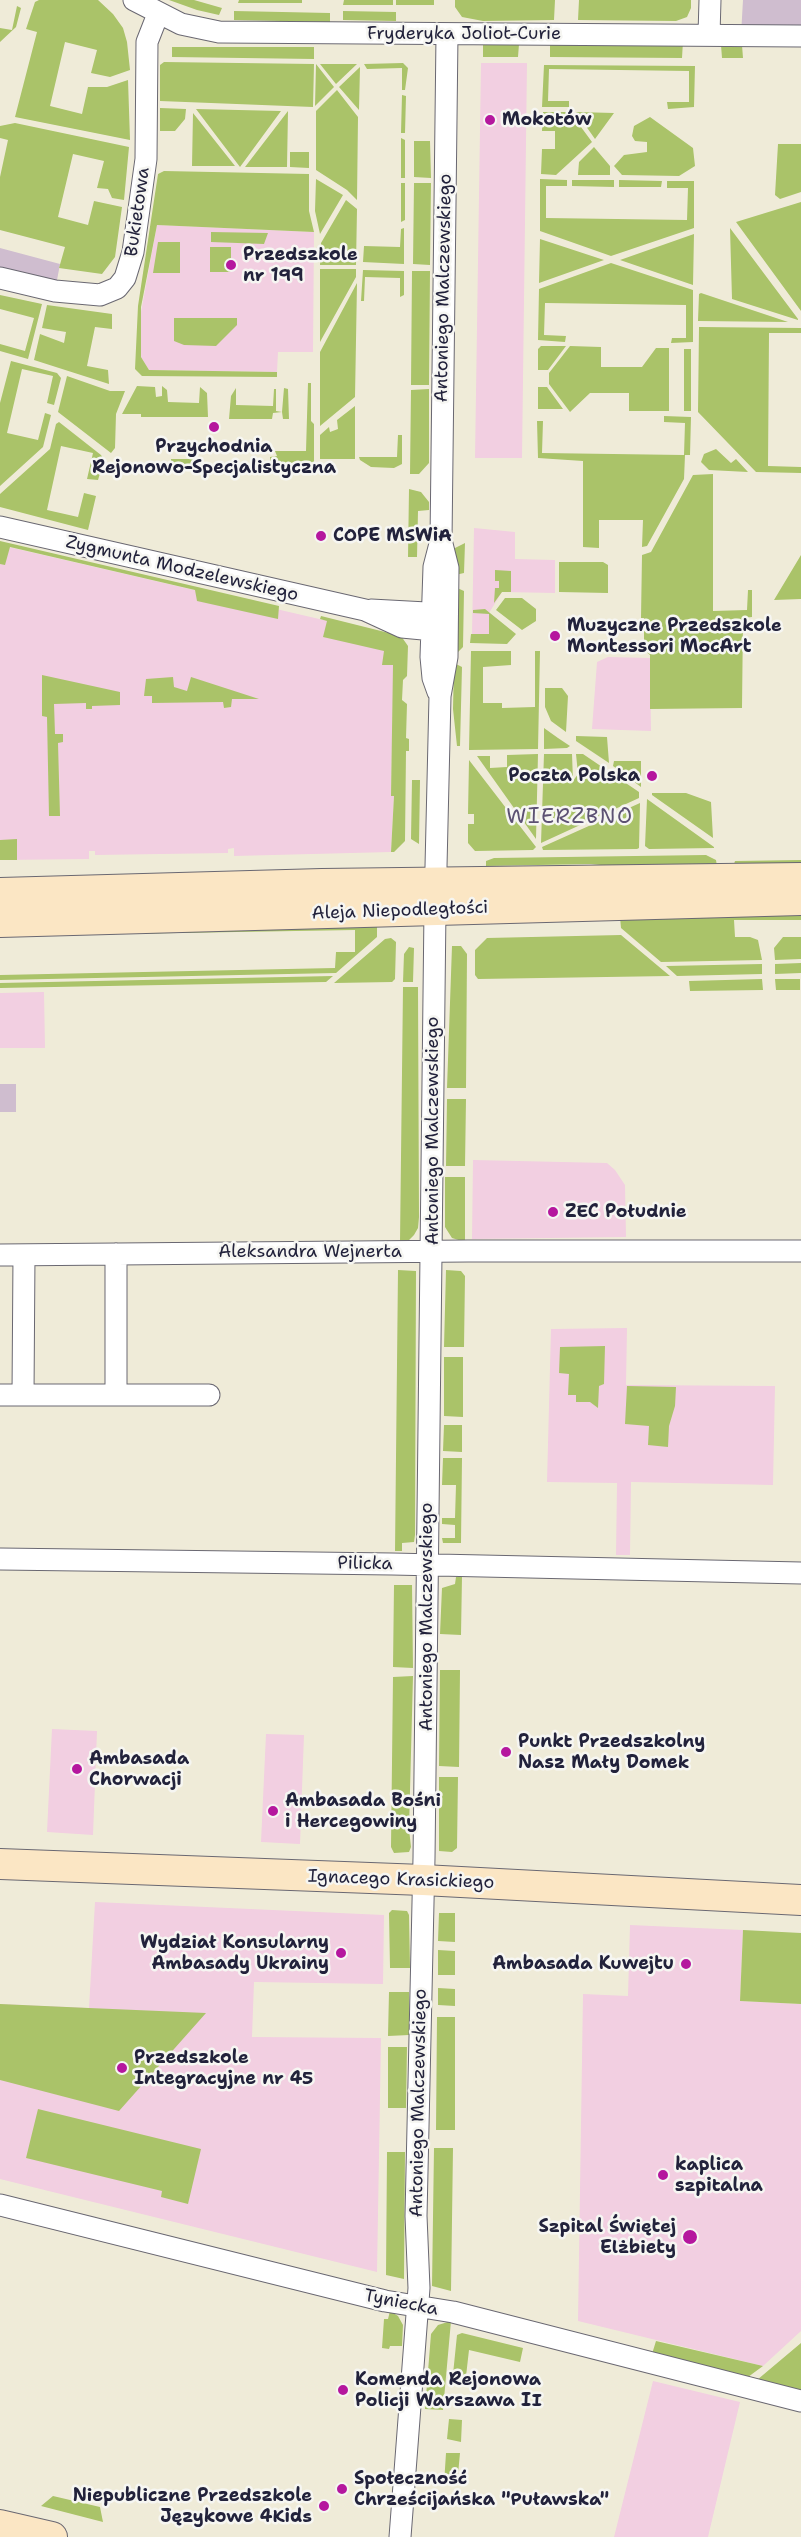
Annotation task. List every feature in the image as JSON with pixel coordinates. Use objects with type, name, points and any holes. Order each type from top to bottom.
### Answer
[{"type":"main road","name":"Aleja Niepodległości","points":[[435,896],[801,878]]},
{"type":"main road","name":"Aleja Niepodległości","points":[[1,901],[435,896],[801,900]]},
{"type":"main road","name":"Ignacego Krasickiego","points":[[0,1864],[423,1880],[801,1900]]},
{"type":"main road","points":[[0,2525],[52,2537]]},
{"type":"street","name":"Fryderyka Joliot-Curie","points":[[134,0],[181,24],[219,32],[801,36]]},
{"type":"street","points":[[710,0],[710,35]]},
{"type":"street","name":"Bukietowa","points":[[0,278],[55,291],[100,295],[117,288],[125,278],[133,252],[146,159],[147,42],[158,14]]},
{"type":"street","name":"Antoniego Malczewskiego","points":[[400,2537],[418,2308],[416,2216],[423,1880],[435,896],[440,696],[433,678],[448,568],[441,540],[447,35]]},
{"type":"street","name":"Zygmunta Modzelewskiego","points":[[0,527],[364,610],[390,623],[440,622]]},
{"type":"street","name":"Aleksandra Wejnerta","points":[[0,1255],[801,1251]]},
{"type":"street","points":[[116,1254],[116,1394]]},
{"type":"street","points":[[23,1395],[24,1255]]},
{"type":"street","points":[[0,1395],[208,1395]]},
{"type":"street","name":"Pilicka","points":[[0,1559],[801,1573]]},
{"type":"street","name":"Tyniecka","points":[[0,2205],[418,2308],[453,2312],[801,2402]]},
{"type":"shaded area","points":[[743,0],[801,0],[801,36],[741,35]]},
{"type":"shaded area","points":[[481,63],[527,63],[522,458],[475,458]]},
{"type":"shaded area","name":"Przedszkole nr 199","points":[[157,225],[314,232],[313,352],[278,352],[277,372],[149,370],[141,357],[139,323]]},
{"type":"shaded area","points":[[0,248],[60,264],[55,291],[0,278]]},
{"type":"shaded area","points":[[474,528],[515,532],[515,559],[555,560],[555,593],[502,592],[489,613],[489,634],[472,634]]},
{"type":"shaded area","points":[[0,545],[384,634],[394,649],[391,795],[394,796],[391,852],[234,856],[234,848],[228,849],[228,853],[95,855],[95,851],[89,851],[89,859],[0,860]]},
{"type":"shaded area","points":[[608,657],[650,658],[651,731],[592,729],[597,662]]},
{"type":"shaded area","points":[[44,992],[45,1048],[0,1048],[0,993]]},
{"type":"shaded area","points":[[0,1084],[16,1084],[16,1112],[0,1112]]},
{"type":"shaded area","points":[[473,1160],[607,1163],[625,1185],[626,1237],[472,1239]]},
{"type":"shaded area","points":[[627,1328],[626,1385],[775,1386],[773,1485],[631,1482],[630,1555],[616,1555],[617,1483],[547,1482],[551,1329]]},
{"type":"shaded area","points":[[52,1729],[97,1731],[93,1835],[47,1832]]},
{"type":"shaded area","points":[[266,1734],[304,1735],[300,1844],[261,1842]]},
{"type":"shaded area","points":[[95,1902],[384,1915],[383,1984],[254,1982],[252,2037],[381,2038],[377,2272],[0,2179],[0,2004],[89,2008]]},
{"type":"shaded area","name":"Szpital Świętej Elżbiety","points":[[630,1925],[743,1930],[740,2001],[801,2004],[801,2331],[763,2366],[578,2321],[583,1994],[628,1996]]},
{"type":"shaded area","points":[[653,2381],[740,2402],[708,2537],[614,2537]]},
{"type":"green space","points":[[39,0],[98,0],[113,14],[123,28],[130,70],[110,77],[91,73],[97,50],[65,42],[50,106],[82,114],[88,87],[107,87],[128,80],[130,140],[15,117],[37,32],[26,29],[35,2]]},
{"type":"green space","points":[[169,0],[194,0],[222,8],[219,15]]},
{"type":"green space","points":[[239,0],[302,0],[302,3],[238,3]]},
{"type":"green space","points":[[344,0],[393,0],[393,5],[343,5]]},
{"type":"green space","points":[[396,0],[434,0],[434,5],[396,5]]},
{"type":"green space","points":[[455,0],[555,0],[554,20],[483,21],[462,17],[455,7]]},
{"type":"green space","points":[[579,0],[691,0],[691,8],[687,17],[676,21],[578,20]]},
{"type":"green space","points":[[17,6],[21,8],[16,27],[0,42],[0,28],[12,30]]},
{"type":"green space","points":[[234,11],[330,13],[330,22],[234,20]]},
{"type":"green space","points":[[343,11],[396,12],[396,21],[343,20]]},
{"type":"green space","points":[[550,40],[683,41],[682,58],[550,57]]},
{"type":"green space","points":[[483,44],[519,44],[518,57],[483,57]]},
{"type":"green space","points":[[721,45],[742,45],[743,58],[722,58]]},
{"type":"green space","points":[[172,47],[314,47],[314,59],[172,57]]},
{"type":"green space","points":[[164,62],[314,64],[313,107],[160,101],[160,65]]},
{"type":"green space","points":[[403,63],[408,68],[405,90],[402,90],[402,68],[367,69],[364,64]]},
{"type":"green space","points":[[316,64],[334,87],[315,106]]},
{"type":"green space","points":[[320,64],[357,64],[336,84]]},
{"type":"green space","points":[[544,65],[695,66],[694,107],[668,109],[667,102],[689,102],[689,71],[549,69],[548,101],[569,101],[569,107],[542,107]]},
{"type":"green space","points":[[360,67],[359,110],[339,87]]},
{"type":"green space","points":[[337,90],[358,117],[357,200],[347,190],[316,170],[316,111]]},
{"type":"green space","points":[[402,95],[406,96],[405,133],[401,133]]},
{"type":"green space","points":[[160,108],[186,109],[185,119],[175,131],[160,131]]},
{"type":"green space","points":[[196,109],[281,111],[240,167]]},
{"type":"green space","points":[[288,111],[287,167],[245,167]]},
{"type":"green space","points":[[543,112],[570,112],[592,142],[556,175],[541,174],[542,149],[555,149],[555,131],[542,131]]},
{"type":"green space","points":[[576,112],[614,113],[595,139]]},
{"type":"green space","points":[[193,113],[235,166],[192,166]]},
{"type":"green space","points":[[650,117],[693,148],[695,166],[679,176],[622,175],[614,166],[624,155],[647,152],[647,142],[635,141],[632,136],[634,126]]},
{"type":"green space","points":[[15,123],[129,147],[124,200],[112,198],[108,189],[97,188],[104,161],[73,154],[58,217],[88,225],[94,201],[122,207],[115,257],[102,274],[59,268],[65,247],[0,230],[0,177],[8,140],[0,138],[0,126]]},
{"type":"green space","points":[[401,138],[405,140],[405,178],[401,178]]},
{"type":"green space","points":[[414,141],[430,141],[431,178],[414,177]]},
{"type":"green space","points":[[778,144],[801,144],[801,192],[780,199],[775,195]]},
{"type":"green space","points":[[594,147],[610,166],[610,175],[578,175],[579,162]]},
{"type":"green space","points":[[290,152],[309,152],[309,168],[290,167]]},
{"type":"green space","points":[[164,171],[309,174],[309,211],[314,232],[157,225],[141,307],[141,357],[149,370],[277,372],[277,377],[142,376],[135,369],[138,306],[158,174]]},
{"type":"green space","points":[[316,179],[343,195],[320,234],[315,211]]},
{"type":"green space","points":[[540,179],[567,180],[567,186],[546,186],[546,218],[687,220],[688,188],[667,188],[667,181],[694,181],[694,228],[611,256],[540,231]]},
{"type":"green space","points":[[572,180],[614,180],[614,187],[572,186]]},
{"type":"green space","points":[[619,180],[662,181],[661,187],[619,187]]},
{"type":"green space","points":[[401,183],[405,183],[405,220],[401,222]]},
{"type":"green space","points":[[414,183],[431,183],[430,265],[413,264]]},
{"type":"green space","points":[[346,200],[357,209],[356,265],[320,265],[321,243]]},
{"type":"green space","points":[[801,202],[801,311],[736,222]]},
{"type":"green space","points":[[404,228],[404,264],[363,262],[364,246],[400,247],[401,229]]},
{"type":"green space","points":[[730,228],[798,319],[798,320],[732,299]]},
{"type":"green space","points":[[211,232],[268,233],[264,244],[211,242]]},
{"type":"green space","points":[[694,234],[693,285],[620,260]]},
{"type":"green space","points":[[540,239],[604,260],[539,283]]},
{"type":"green space","points":[[158,242],[180,242],[180,273],[153,273]]},
{"type":"green space","points":[[210,247],[231,247],[231,272],[210,272]]},
{"type":"green space","points":[[611,263],[693,290],[693,342],[671,343],[672,338],[686,338],[686,305],[545,303],[544,335],[566,336],[565,342],[538,340],[539,289]]},
{"type":"green space","points":[[320,269],[356,269],[356,277],[320,342]]},
{"type":"green space","points":[[363,270],[404,271],[404,295],[400,297],[400,278],[365,277],[364,301],[361,301]]},
{"type":"green space","points":[[412,271],[430,271],[429,385],[411,385]]},
{"type":"green space","points":[[357,283],[355,397],[320,426],[320,352]]},
{"type":"green space","points":[[699,294],[788,322],[698,321]]},
{"type":"green space","points":[[0,295],[42,304],[28,359],[0,351],[0,344],[25,351],[34,318],[0,309]]},
{"type":"green space","points":[[47,305],[112,314],[112,329],[95,327],[87,366],[108,370],[109,384],[34,360],[40,334],[64,343],[66,332],[42,328]]},
{"type":"green space","points":[[174,318],[237,318],[237,325],[216,346],[184,345],[174,341]]},
{"type":"green space","points":[[699,327],[801,328],[801,333],[769,333],[768,466],[801,467],[801,473],[756,472],[698,412]]},
{"type":"green space","points":[[541,346],[566,346],[548,370],[538,370],[538,349]]},
{"type":"green space","points":[[570,346],[601,347],[601,367],[642,367],[656,348],[669,348],[669,411],[629,411],[629,393],[590,393],[570,412],[549,384],[549,373]]},
{"type":"green space","points":[[684,349],[691,349],[691,411],[684,411]]},
{"type":"green space","points":[[11,361],[57,373],[61,378],[54,405],[47,403],[53,376],[22,369],[7,433],[38,440],[45,413],[51,415],[43,447],[0,486],[0,403]]},
{"type":"green space","points":[[67,376],[110,391],[125,391],[116,414],[115,448],[111,453],[58,412]]},
{"type":"green space","points":[[308,383],[311,383],[314,462],[310,466],[270,466],[270,457],[277,456],[275,451],[306,451]]},
{"type":"green space","points":[[137,386],[155,387],[156,397],[162,396],[162,386],[167,390],[168,402],[199,403],[200,387],[207,393],[208,417],[141,417],[141,414],[122,414]]},
{"type":"green space","points":[[538,387],[547,387],[563,409],[538,409]]},
{"type":"green space","points":[[236,388],[236,405],[273,406],[274,389],[276,389],[276,411],[282,412],[273,413],[272,419],[229,419],[231,396]]},
{"type":"green space","points":[[284,388],[288,389],[289,419],[283,419]]},
{"type":"green space","points":[[429,389],[429,463],[419,474],[410,474],[411,390]]},
{"type":"green space","points":[[355,406],[355,459],[320,459],[320,435],[329,427],[330,432],[338,429],[337,420]]},
{"type":"green space","points":[[664,416],[691,417],[690,455],[685,455],[684,479],[647,546],[642,547],[643,520],[599,520],[599,548],[583,547],[583,461],[538,458],[537,421],[543,421],[542,453],[684,455],[685,423],[664,422]]},
{"type":"green space","points":[[59,422],[101,455],[104,460],[98,480],[87,479],[93,453],[61,446],[47,510],[78,517],[84,493],[96,496],[88,530],[0,507],[0,494],[50,449],[56,424]]},
{"type":"green space","points":[[398,435],[402,435],[402,464],[394,468],[371,467],[360,460],[359,457],[397,457]]},
{"type":"green space","points":[[716,449],[731,463],[736,459],[748,472],[709,470],[701,462],[704,454]]},
{"type":"green space","points":[[171,459],[201,459],[201,464],[171,464]]},
{"type":"green space","points":[[713,474],[713,611],[747,610],[748,590],[752,590],[752,617],[743,618],[742,708],[650,709],[650,655],[644,650],[644,618],[641,618],[642,555],[651,552],[693,475]]},
{"type":"green space","points":[[409,489],[421,492],[429,502],[429,510],[418,511],[417,557],[408,557]]},
{"type":"green space","points":[[0,541],[279,606],[278,619],[197,601],[195,590],[10,547],[5,565],[0,564]]},
{"type":"green space","points":[[465,543],[464,573],[455,575],[455,548]]},
{"type":"green space","points":[[801,555],[801,599],[774,600]]},
{"type":"green space","points":[[559,562],[603,562],[608,565],[608,593],[559,592]]},
{"type":"green space","points":[[495,570],[511,571],[511,592],[502,592],[494,603],[495,588],[499,588],[499,581],[495,581]]},
{"type":"green space","points":[[455,587],[464,591],[463,647],[458,652],[454,652]]},
{"type":"green space","points":[[505,598],[522,598],[536,609],[536,621],[522,630],[496,610]]},
{"type":"green space","points":[[485,609],[516,634],[507,644],[470,643],[471,634],[489,634],[489,614],[473,613],[473,610]]},
{"type":"green space","points":[[321,616],[401,636],[408,646],[407,676],[403,680],[402,700],[407,704],[406,738],[409,739],[409,751],[406,751],[405,841],[394,852],[391,852],[394,796],[391,796],[393,665],[382,665],[384,651],[323,637],[327,621],[320,619]]},
{"type":"green space","points":[[471,651],[511,651],[511,665],[483,667],[483,703],[502,703],[502,708],[535,707],[535,651],[540,651],[538,749],[469,750]]},
{"type":"green space","points":[[454,663],[462,667],[460,746],[457,746],[453,709]]},
{"type":"green space","points":[[42,675],[120,692],[120,705],[92,706],[92,709],[86,709],[86,703],[54,704],[55,734],[63,734],[63,742],[58,743],[60,816],[49,816],[47,717],[42,716]]},
{"type":"green space","points":[[173,677],[174,687],[187,691],[191,677],[259,699],[232,699],[231,707],[224,708],[223,702],[152,703],[152,696],[144,696],[146,679]]},
{"type":"green space","points":[[545,688],[562,688],[568,696],[566,732],[551,721],[545,707]]},
{"type":"green space","points":[[544,728],[570,746],[544,749]]},
{"type":"green space","points":[[576,736],[607,737],[609,763],[576,741]]},
{"type":"green space","points":[[538,754],[536,839],[477,756],[490,756],[490,768],[507,767],[507,755]]},
{"type":"green space","points":[[544,754],[572,754],[573,781],[578,774],[576,754],[583,754],[639,792],[639,798],[541,843]]},
{"type":"green space","points":[[469,760],[536,847],[533,850],[475,851],[468,843],[468,824],[474,824],[474,814],[468,814]]},
{"type":"green space","points":[[614,761],[641,761],[641,787],[613,766]]},
{"type":"green space","points":[[412,780],[420,780],[419,844],[411,839]]},
{"type":"green space","points":[[652,793],[686,793],[711,802],[713,838],[652,795]]},
{"type":"green space","points":[[647,799],[714,848],[649,849],[645,846]]},
{"type":"green space","points":[[640,803],[639,848],[637,849],[543,850],[542,847]]},
{"type":"green space","points":[[17,839],[17,860],[0,860],[0,840]]},
{"type":"green space","points":[[706,855],[716,860],[717,866],[640,869],[591,864],[486,866],[486,861],[494,858]]},
{"type":"green space","points":[[801,860],[801,868],[733,867],[735,861]]},
{"type":"green space","points":[[801,910],[801,920],[734,920],[735,937],[750,937],[758,940],[762,960],[661,962],[621,928],[620,917]]},
{"type":"green space","points":[[377,926],[377,937],[336,973],[0,980],[0,975],[335,968],[336,952],[355,952],[355,930],[0,936]]},
{"type":"green space","points":[[621,935],[670,976],[478,979],[475,975],[475,950],[487,938]]},
{"type":"green space","points":[[783,937],[801,937],[801,959],[775,960],[774,948]]},
{"type":"green space","points":[[391,938],[396,942],[395,979],[392,982],[334,983],[385,939]]},
{"type":"green space","points":[[452,946],[461,946],[467,954],[466,1088],[447,1088]]},
{"type":"green space","points":[[409,947],[414,948],[413,982],[403,982],[404,954]]},
{"type":"green space","points":[[801,963],[801,973],[775,974],[775,964]]},
{"type":"green space","points":[[762,964],[762,974],[677,976],[666,966]]},
{"type":"green space","points":[[333,976],[326,982],[0,988],[0,983]]},
{"type":"green space","points":[[762,979],[763,990],[690,991],[689,981]]},
{"type":"green space","points":[[775,979],[800,979],[800,990],[776,990]]},
{"type":"green space","points":[[403,987],[418,987],[419,1217],[418,1228],[414,1235],[408,1241],[400,1242]]},
{"type":"green space","points":[[447,1099],[466,1099],[465,1166],[446,1166]]},
{"type":"green space","points":[[445,1177],[465,1177],[465,1242],[452,1238],[445,1227]]},
{"type":"green space","points":[[398,1270],[416,1271],[415,1535],[414,1542],[402,1543],[402,1551],[395,1551]]},
{"type":"green space","points":[[446,1270],[461,1271],[465,1276],[464,1347],[444,1347]]},
{"type":"green space","points":[[605,1346],[604,1384],[599,1386],[598,1408],[590,1402],[576,1402],[576,1395],[568,1395],[569,1374],[559,1373],[560,1347]]},
{"type":"green space","points":[[444,1357],[463,1357],[463,1417],[444,1416]]},
{"type":"green space","points":[[627,1386],[676,1387],[668,1447],[648,1445],[649,1426],[625,1424]]},
{"type":"green space","points":[[444,1425],[462,1425],[462,1452],[443,1451]]},
{"type":"green space","points":[[443,1458],[462,1458],[461,1543],[443,1543],[442,1538],[455,1538],[455,1525],[442,1524],[442,1518],[455,1518],[456,1485],[442,1485]]},
{"type":"green space","points":[[462,1576],[461,1635],[440,1634],[442,1588],[455,1584],[456,1577]]},
{"type":"green space","points":[[394,1585],[412,1585],[413,1668],[393,1667]]},
{"type":"green space","points":[[440,1670],[460,1670],[459,1767],[439,1766]]},
{"type":"green space","points":[[413,1676],[409,1829],[411,1847],[409,1852],[394,1853],[391,1847],[393,1677]]},
{"type":"green space","points":[[439,1777],[458,1777],[457,1848],[452,1852],[439,1851]]},
{"type":"green space","points":[[392,1910],[407,1911],[409,1915],[410,1968],[390,1968],[389,1913]]},
{"type":"green space","points":[[439,1913],[455,1913],[455,1942],[438,1941]]},
{"type":"green space","points":[[743,1930],[801,1933],[801,2004],[740,2001]]},
{"type":"green space","points":[[438,1950],[455,1951],[455,1975],[438,1975]]},
{"type":"green space","points":[[438,1988],[455,1989],[455,2006],[438,2005]]},
{"type":"green space","points":[[389,1992],[409,1992],[409,2035],[388,2036]]},
{"type":"green space","points":[[0,2004],[206,2013],[119,2111],[0,2080]]},
{"type":"green space","points":[[437,2017],[455,2017],[455,2130],[436,2130]]},
{"type":"green space","points":[[388,2047],[407,2047],[406,2108],[388,2108]]},
{"type":"green space","points":[[38,2109],[201,2149],[188,2204],[161,2197],[162,2191],[26,2158]]},
{"type":"green space","points":[[434,2148],[453,2148],[451,2291],[432,2286]]},
{"type":"green space","points":[[387,2152],[405,2152],[404,2279],[386,2275]]},
{"type":"green space","points":[[390,2311],[398,2316],[403,2325],[402,2346],[390,2346],[389,2349],[382,2348],[384,2319],[388,2319]]},
{"type":"green space","points":[[451,2321],[443,2410],[425,2409],[431,2334],[438,2325]]},
{"type":"green space","points":[[462,2333],[523,2348],[520,2362],[469,2350],[465,2385],[452,2384],[457,2335]]},
{"type":"green space","points":[[656,2341],[763,2366],[748,2377],[652,2354]]},
{"type":"green space","points":[[801,2343],[801,2390],[757,2380]]},
{"type":"green space","points":[[449,2419],[462,2420],[461,2442],[447,2439]]},
{"type":"green space","points":[[446,2453],[460,2453],[457,2485],[444,2484]]},
{"type":"green space","points":[[53,2496],[100,2507],[103,2522],[41,2506]]},
{"type":"place","name":"Mokotów","points":[[490,120]]},
{"type":"place","name":"Przedszkole nr 199","points":[[231,265]]},
{"type":"place","name":"Przychodnia Rejonowo-Specjalistyczna","points":[[214,427]]},
{"type":"place","name":"COPE MSWiA","points":[[321,536]]},
{"type":"place","name":"Muzyczne Przedszkole Montessori MocArt","points":[[555,636]]},
{"type":"place","name":"Poczta Polska","points":[[652,776]]},
{"type":"place","name":"ZEC Południe","points":[[553,1212]]},
{"type":"place","name":"Punkt Przedszkolny Nasz Mały Domek","points":[[506,1752]]},
{"type":"place","name":"Ambasada Chorwacji","points":[[77,1769]]},
{"type":"place","name":"Ambasada Bośni i Hercegowiny","points":[[273,1811]]},
{"type":"place","name":"Wydział Konsularny Ambasady Ukrainy","points":[[341,1953]]},
{"type":"place","name":"Ambasada Kuwejtu","points":[[686,1964]]},
{"type":"place","name":"Przedszkole Integracyjne nr 45","points":[[122,2068]]},
{"type":"place","name":"kaplica szpitalna","points":[[663,2175]]},
{"type":"place","name":"Szpital Świętej Elżbiety","points":[[690,2237]]},
{"type":"place","name":"Komenda Rejonowa Policji Warszawa II","points":[[343,2390]]},
{"type":"place","name":"Społeczność Chrześcijańska \"Puławska\"","points":[[342,2489]]},
{"type":"place","name":"Niepubliczne Przedszkole Językowe 4Kids","points":[[324,2506]]},
{"type":"district","name":"WIERZBNO","points":[[570,818]]}]
